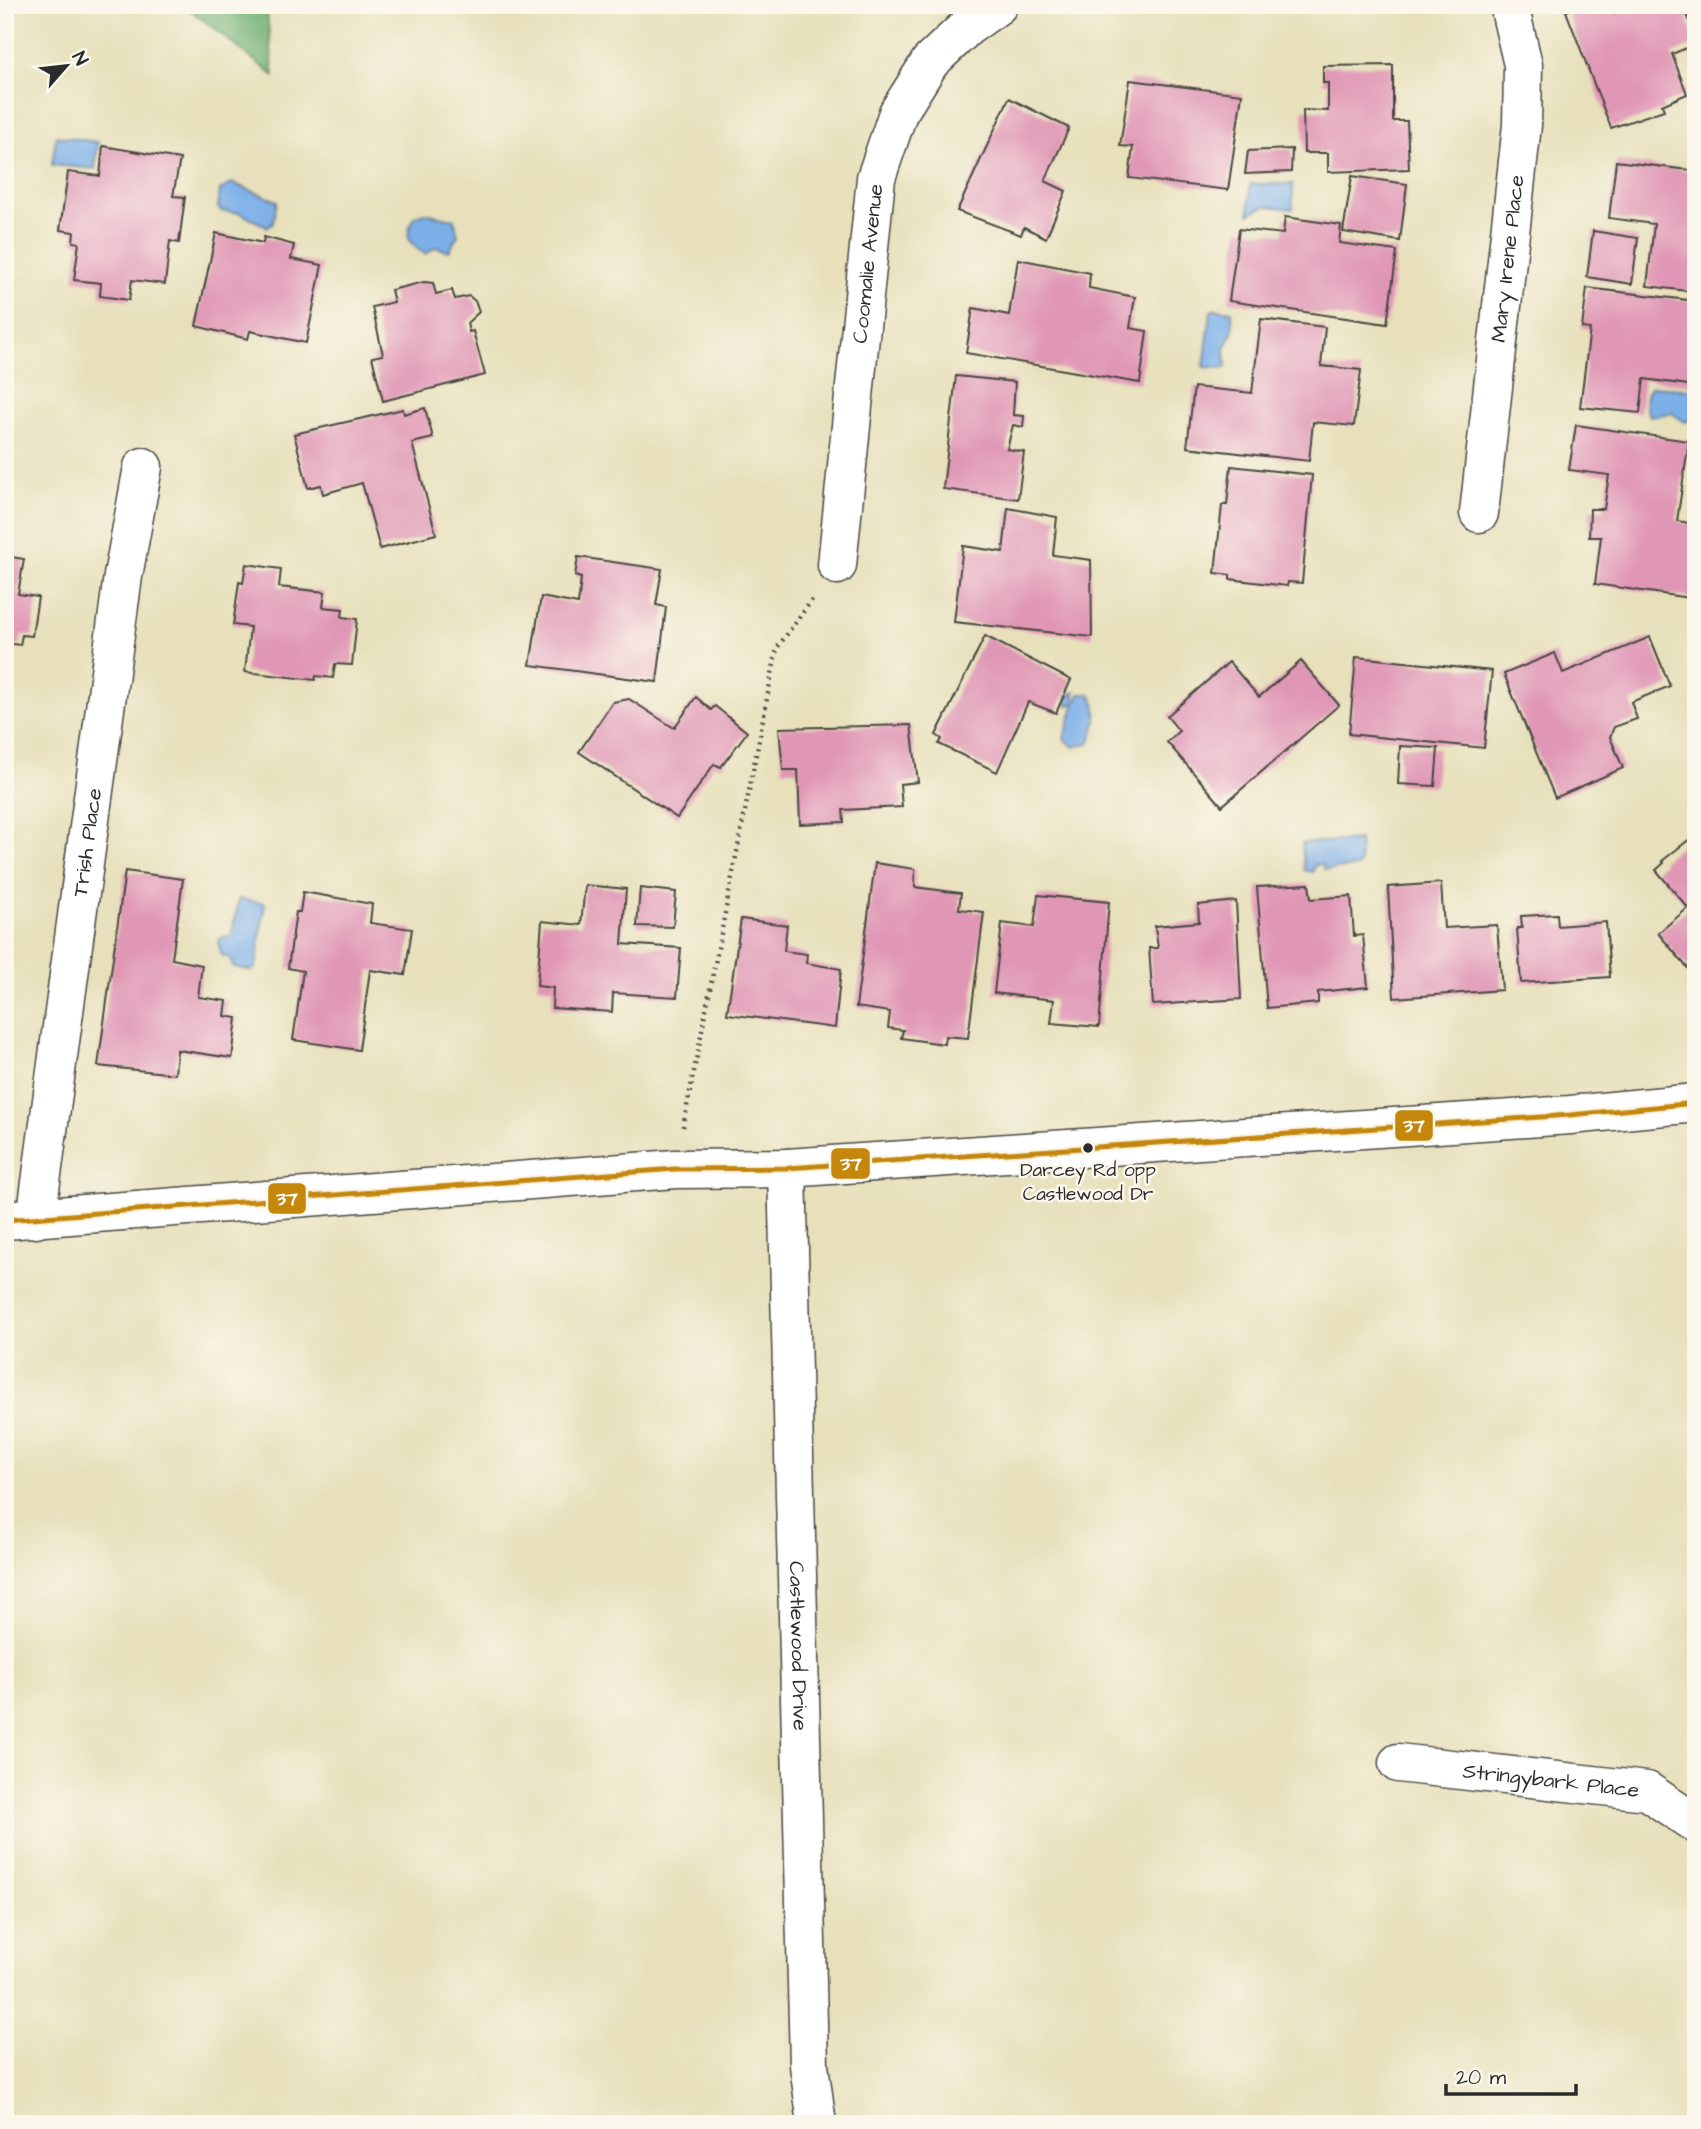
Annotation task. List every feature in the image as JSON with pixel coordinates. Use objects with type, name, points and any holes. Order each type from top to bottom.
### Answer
[{"type":"street","name":"Coomalie Avenue","points":[[837,565],[876,178],[898,113],[930,62],[967,27],[998,5]]},
{"type":"street","name":"Mary Irene Place","points":[[1479,513],[1522,125],[1523,65],[1508,5]]},
{"type":"street","name":"Trish Place","points":[[21,1220],[123,576],[143,467]]},
{"type":"street","points":[[21,1220],[675,1169],[787,1167],[1570,1115],[1696,1103]]},
{"type":"street","name":"Castlewood Drive","points":[[787,1167],[809,2065],[817,2124]]},
{"type":"street","name":"Stringybark Place","points":[[1398,1763],[1647,1791],[1696,1824]]},
{"type":"path","points":[[675,1169],[777,648],[837,565]]},
{"type":"green space","points":[[184,5],[266,5],[274,76]]},
{"type":"water","points":[[56,136],[98,142],[95,169],[52,165]]},
{"type":"water","points":[[232,183],[277,201],[273,223],[268,227],[240,213],[221,211],[218,208],[220,190]]},
{"type":"water","points":[[1250,184],[1293,184],[1293,209],[1265,206],[1249,214]]},
{"type":"water","points":[[424,213],[454,219],[458,235],[449,251],[436,247],[425,254],[411,242],[408,234],[414,217]]},
{"type":"water","points":[[1211,311],[1232,311],[1233,330],[1225,348],[1226,368],[1204,367]]},
{"type":"water","points":[[1653,386],[1695,390],[1696,418],[1685,422],[1672,413],[1650,416],[1646,400],[1647,392]]},
{"type":"water","points":[[1075,692],[1075,699],[1078,700],[1080,694],[1090,694],[1095,705],[1096,718],[1089,743],[1074,747],[1064,739],[1075,703],[1068,706],[1067,696]]},
{"type":"water","points":[[1359,840],[1360,864],[1357,867],[1324,870],[1323,864],[1315,865],[1313,872],[1304,870],[1302,843]]},
{"type":"water","points":[[239,899],[265,903],[256,967],[252,971],[233,967],[229,957],[221,955],[218,942],[222,937],[231,937]]},
{"type":"building","points":[[1580,5],[1611,5],[1614,13],[1634,5],[1684,5],[1696,44],[1672,54],[1687,94],[1662,105],[1664,110],[1611,128],[1566,11]]},
{"type":"building","points":[[1393,65],[1393,121],[1407,121],[1409,169],[1328,172],[1328,153],[1304,153],[1303,110],[1328,111],[1328,83],[1323,83],[1323,66]]},
{"type":"building","points":[[5,71],[11,72],[7,104],[5,104]]},
{"type":"building","points":[[1130,80],[1242,94],[1228,190],[1129,178],[1133,147],[1120,146]]},
{"type":"building","points":[[1009,98],[1069,128],[1045,181],[1066,191],[1046,238],[1024,227],[1021,235],[957,211]]},
{"type":"building","points":[[103,146],[180,159],[173,196],[185,197],[179,243],[170,241],[165,284],[132,280],[129,300],[100,296],[101,283],[74,280],[79,243],[73,242],[74,232],[60,230],[68,172],[100,176]]},
{"type":"building","points":[[1292,149],[1291,172],[1245,174],[1248,151]]},
{"type":"building","points":[[1616,161],[1696,171],[1696,292],[1647,286],[1654,224],[1609,218]]},
{"type":"building","points":[[1352,176],[1407,184],[1400,241],[1343,232]]},
{"type":"building","points":[[1285,217],[1341,225],[1339,243],[1397,251],[1387,324],[1229,301],[1239,229],[1283,234]]},
{"type":"building","points":[[1593,231],[1638,238],[1632,284],[1587,277]]},
{"type":"building","points":[[216,233],[263,243],[264,237],[294,245],[291,259],[322,265],[306,343],[250,331],[248,339],[196,326]]},
{"type":"building","points":[[1018,259],[1090,273],[1089,288],[1135,297],[1130,328],[1147,331],[1140,383],[966,353],[973,308],[1009,315]]},
{"type":"building","points":[[424,282],[433,283],[436,294],[452,290],[455,299],[469,296],[475,301],[479,312],[467,323],[469,332],[473,331],[485,375],[383,401],[372,357],[383,355],[372,307],[394,302],[391,290]]},
{"type":"building","points":[[1587,288],[1696,301],[1696,386],[1644,379],[1640,413],[1580,407],[1590,329],[1582,328]]},
{"type":"building","points":[[1261,319],[1325,327],[1321,366],[1361,370],[1354,426],[1313,422],[1309,461],[1187,447],[1194,387],[1252,393]]},
{"type":"building","points":[[956,376],[1015,382],[1013,415],[1024,416],[1023,427],[1013,425],[1007,449],[1024,452],[1018,499],[943,489]]},
{"type":"building","points":[[425,408],[433,438],[412,443],[436,534],[380,549],[362,483],[323,494],[321,485],[308,488],[294,434],[403,409],[404,414]]},
{"type":"building","points":[[1576,425],[1689,441],[1677,521],[1696,524],[1696,599],[1595,584],[1601,537],[1589,537],[1590,509],[1604,509],[1609,475],[1569,470]]},
{"type":"building","points":[[1231,466],[1312,475],[1302,583],[1288,582],[1287,586],[1230,579],[1230,575],[1215,573],[1222,505],[1227,505]]},
{"type":"building","points":[[1008,508],[1057,517],[1053,555],[1091,560],[1092,637],[954,622],[963,546],[1003,552]]},
{"type":"building","points":[[5,556],[24,559],[18,594],[38,597],[32,636],[22,635],[20,645],[5,643]]},
{"type":"building","points":[[578,557],[662,569],[656,605],[666,607],[657,682],[530,665],[541,597],[578,604],[581,578],[575,576]]},
{"type":"building","points":[[246,564],[281,569],[279,587],[325,592],[323,607],[343,609],[342,617],[357,619],[352,665],[335,664],[333,678],[316,676],[315,680],[245,672],[250,627],[233,625],[239,582],[243,583]]},
{"type":"building","points":[[985,636],[1071,680],[1056,713],[1028,702],[997,772],[939,744],[942,739],[936,735]]},
{"type":"building","points":[[1650,637],[1670,686],[1631,702],[1637,719],[1614,727],[1610,737],[1623,768],[1555,798],[1504,674],[1555,653],[1563,673]]},
{"type":"building","points":[[1356,657],[1492,671],[1484,748],[1349,734]]},
{"type":"building","points":[[1301,661],[1339,705],[1222,806],[1167,742],[1179,731],[1167,716],[1229,662],[1259,697]]},
{"type":"building","points":[[696,697],[711,710],[715,706],[747,732],[721,767],[714,764],[677,818],[579,752],[613,702],[629,699],[674,728]]},
{"type":"building","points":[[911,725],[918,782],[900,784],[902,807],[843,810],[844,822],[800,824],[798,770],[783,770],[779,728]]},
{"type":"building","points":[[1400,746],[1438,748],[1435,786],[1398,784]]},
{"type":"building","points":[[1696,834],[1696,978],[1658,933],[1688,908],[1656,870],[1664,863],[1662,861]]},
{"type":"building","points":[[875,863],[915,869],[915,887],[961,893],[959,909],[984,912],[968,1038],[945,1036],[944,1044],[901,1038],[903,1030],[888,1028],[890,1012],[856,1007]]},
{"type":"building","points":[[125,871],[183,879],[172,959],[202,965],[198,997],[227,1001],[225,1016],[237,1018],[232,1058],[177,1050],[175,1074],[98,1066]]},
{"type":"building","points":[[1441,883],[1444,928],[1497,925],[1502,990],[1394,998],[1388,887]]},
{"type":"building","points":[[1309,884],[1311,899],[1351,896],[1354,936],[1363,935],[1368,987],[1318,992],[1318,1003],[1267,1008],[1257,887]]},
{"type":"building","points":[[585,885],[626,889],[622,944],[681,948],[677,997],[613,993],[612,1012],[552,1008],[553,988],[537,986],[542,921],[581,925]]},
{"type":"building","points":[[640,888],[676,892],[673,927],[637,926]]},
{"type":"building","points":[[303,892],[372,904],[370,923],[412,929],[405,975],[370,970],[359,1050],[293,1040],[303,971],[288,968],[296,912],[300,912]]},
{"type":"building","points":[[1038,895],[1109,902],[1099,1027],[1051,1023],[1054,1000],[994,993],[1002,923],[1034,927]]},
{"type":"building","points":[[1236,901],[1241,999],[1153,1005],[1149,948],[1158,948],[1155,926],[1199,922],[1198,905]]},
{"type":"building","points":[[1557,914],[1558,926],[1606,922],[1610,977],[1521,983],[1517,928],[1522,928],[1521,916]]},
{"type":"building","points":[[741,919],[787,925],[784,951],[807,954],[806,963],[841,969],[835,1028],[727,1014]]},
{"type":"transit line","name":"37","points":[[5,1220],[675,1169],[787,1168],[1570,1115],[1696,1103]]},
{"type":"place","name":"Darcey Rd opp Castlewood Dr","points":[[1088,1148]]}]
